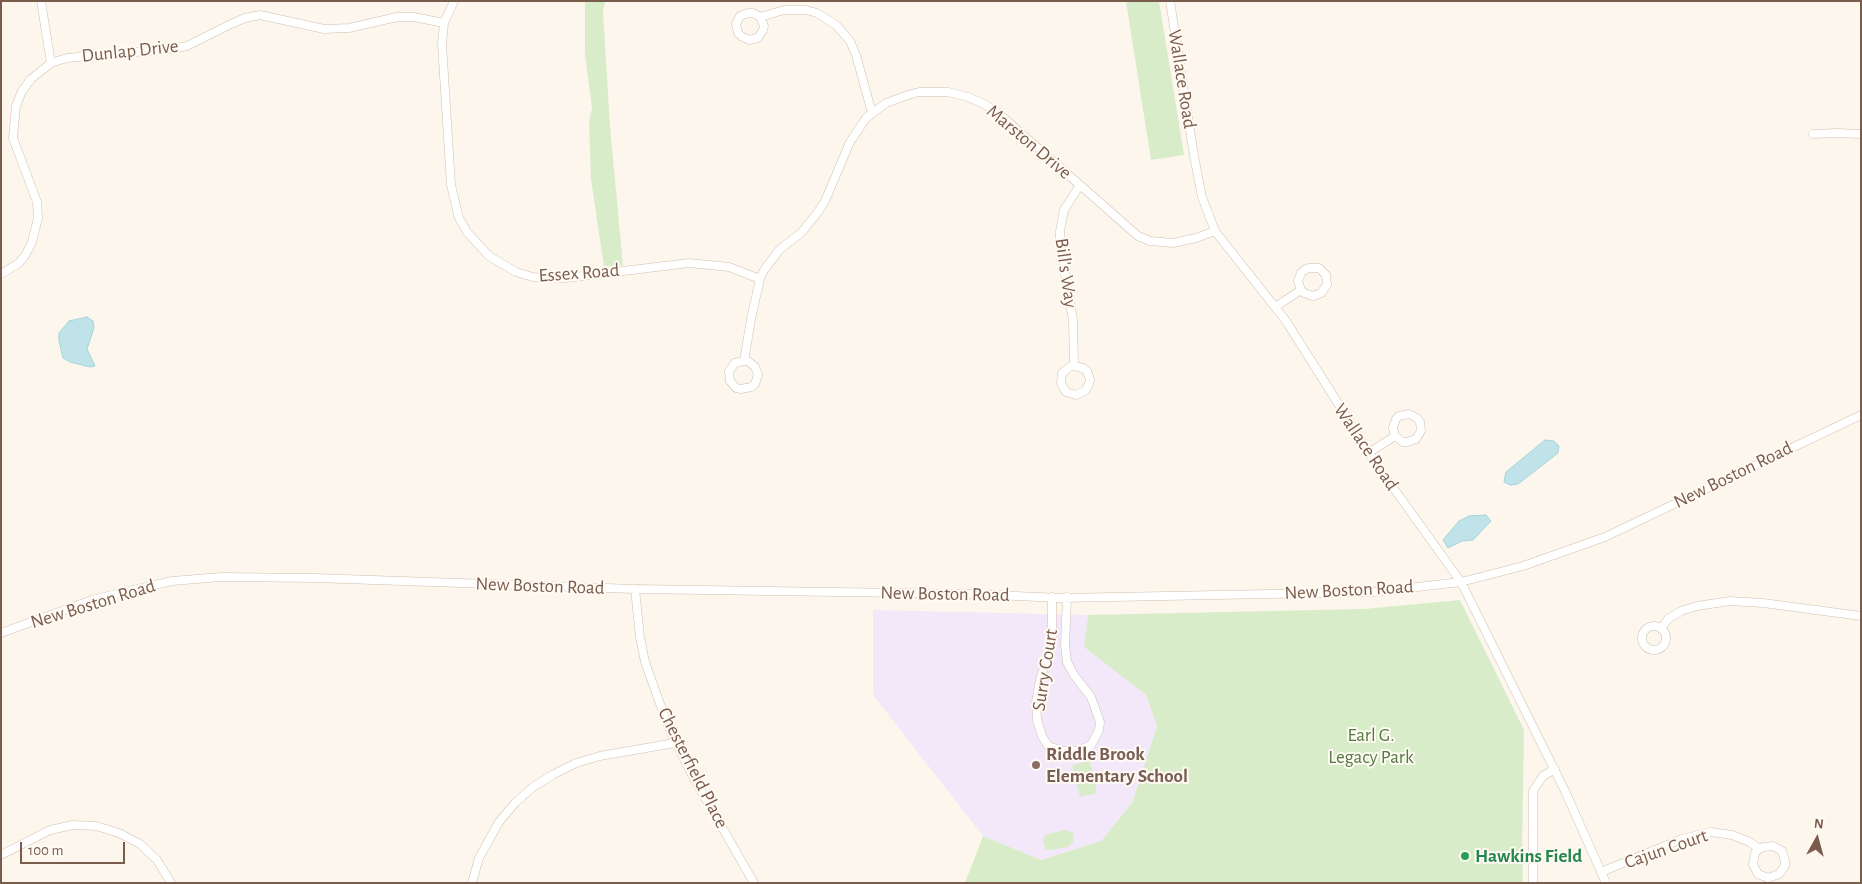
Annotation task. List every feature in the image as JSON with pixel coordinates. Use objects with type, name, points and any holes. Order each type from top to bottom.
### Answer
[{"type":"street","points":[[41,1],[51,63]]},
{"type":"street","name":"Essex Road","points":[[454,1],[444,23],[442,44],[451,185],[459,218],[467,232],[488,256],[516,272],[533,277],[566,278],[688,263],[730,267],[760,279]]},
{"type":"street","name":"Wallace Road","points":[[1170,1],[1202,197],[1215,231],[1286,321],[1391,485],[1460,582],[1555,769],[1606,883]]},
{"type":"street","points":[[760,17],[784,10],[806,10],[817,13],[836,25],[850,41],[856,55],[872,113]]},
{"type":"street","name":"Dunlap Drive","points":[[1,274],[19,263],[26,254],[32,242],[38,218],[37,202],[13,138],[16,106],[22,91],[31,79],[51,63],[67,58],[187,46],[245,18],[260,15],[332,30],[397,17],[414,17],[444,23]]},
{"type":"street","name":"Marston Drive","points":[[744,361],[760,279],[772,259],[810,224],[818,212],[852,137],[872,113],[896,99],[919,92],[948,92],[972,98],[997,112],[1129,229],[1150,241],[1173,243],[1196,238],[1215,231]]},
{"type":"street","points":[[1813,134],[1837,132],[1861,134]]},
{"type":"street","name":"Bill's Way","points":[[1074,366],[1072,320],[1060,245],[1060,231],[1064,210],[1080,185]]},
{"type":"street","points":[[1275,307],[1301,290]]},
{"type":"street","name":"New Boston Road","points":[[1,633],[92,600],[172,582],[213,578],[325,578],[635,588],[961,594],[1066,598],[1373,592],[1460,582],[1524,566],[1604,537],[1861,414]]},
{"type":"street","points":[[1370,452],[1395,436]]},
{"type":"street","name":"Chesterfield Place","points":[[635,588],[640,637],[645,662],[675,743],[754,883]]},
{"type":"street","name":"Surry Court","points":[[1052,597],[1052,648],[1040,680],[1036,702],[1037,720],[1042,736],[1048,746],[1063,751],[1078,751],[1091,745],[1100,730],[1100,722],[1091,697],[1074,675],[1067,662],[1065,651],[1066,598]]},
{"type":"street","points":[[1661,628],[1668,619],[1681,611],[1705,604],[1730,601],[1763,603],[1861,616]]},
{"type":"street","points":[[472,883],[479,858],[499,822],[515,803],[533,787],[576,763],[600,756],[675,743]]},
{"type":"street","points":[[1533,883],[1533,791],[1543,776],[1555,769]]},
{"type":"street","points":[[1,855],[50,830],[73,825],[96,826],[119,833],[140,844],[157,860],[171,883]]},
{"type":"street","name":"Cajun Court","points":[[1601,872],[1682,839],[1711,832],[1721,832],[1742,838],[1759,849]]},
{"type":"street","name":"Cajun Court","points":[[1773,846],[1782,852],[1785,866],[1779,874],[1774,877],[1763,877],[1755,869],[1753,859],[1759,849],[1773,846]]},
{"type":"shaded area","name":"Riddle Brook Elementary School","points":[[873,610],[1088,615],[1084,647],[1146,695],[1157,726],[1132,803],[1101,841],[1040,860],[983,836],[873,695]]},
{"type":"green space","points":[[585,1],[605,1],[603,11],[610,127],[623,265],[604,267],[591,179],[589,122],[592,108],[585,54]]},
{"type":"green space","points":[[1126,1],[1159,1],[1184,155],[1151,160]]},
{"type":"green space","name":"Earl G. Legacy Park","points":[[1460,600],[1524,730],[1523,883],[965,883],[983,836],[1041,860],[1101,841],[1132,803],[1157,726],[1146,695],[1084,647],[1088,615],[1364,609]]},
{"type":"green space","points":[[1090,761],[1097,793],[1080,797],[1072,765]]},
{"type":"green space","points":[[1065,830],[1072,832],[1074,835],[1073,842],[1068,847],[1045,849],[1043,840],[1045,835]]},
{"type":"water","points":[[87,317],[93,321],[94,328],[87,349],[95,366],[90,367],[70,362],[63,358],[59,341],[59,333],[69,321]]},
{"type":"water","points":[[1545,440],[1554,441],[1559,446],[1558,453],[1518,484],[1510,485],[1504,482],[1506,472]]},
{"type":"water","points":[[1486,515],[1491,521],[1473,540],[1462,541],[1448,548],[1443,540],[1459,521],[1469,516]]},
{"type":"place","name":"Riddle Brook Elementary School","points":[[1036,765]]},
{"type":"place","name":"Hawkins Field","points":[[1465,856]]}]
